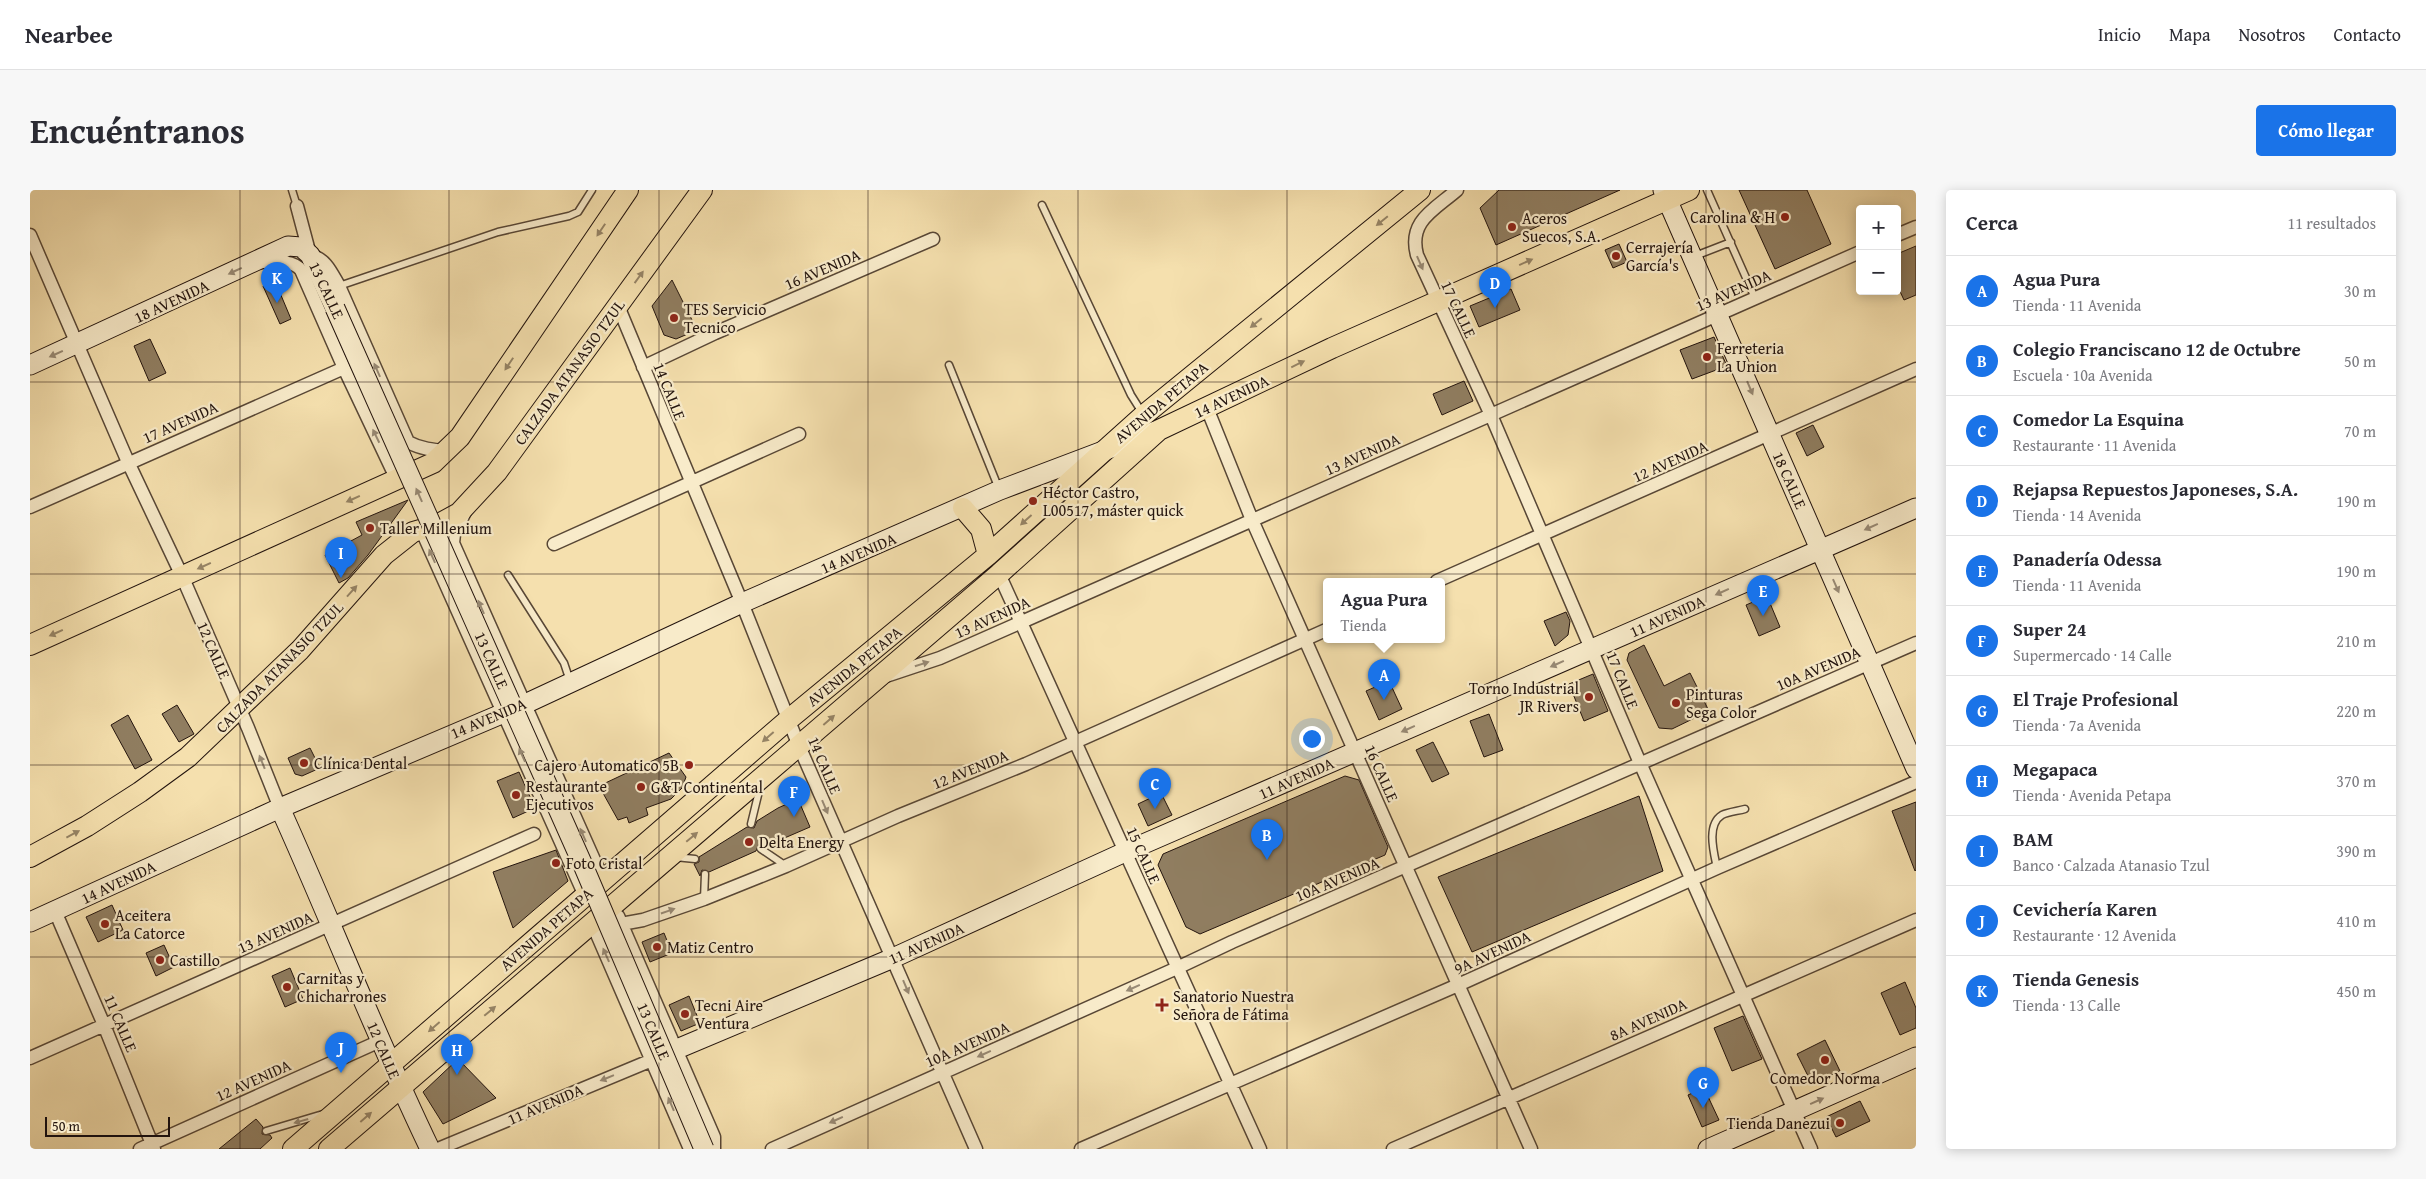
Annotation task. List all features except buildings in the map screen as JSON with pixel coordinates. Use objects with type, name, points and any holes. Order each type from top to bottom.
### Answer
[{"type":"main road","points":[[30,645],[433,463],[460,437],[628,190]]},
{"type":"main road","name":"CALZADA ATANASIO TZUL","points":[[30,857],[87,826],[140,792],[188,757],[240,710],[300,650],[384,555],[400,540],[421,529],[453,518],[497,472],[702,190]]},
{"type":"main road","name":"14 AVENIDA","points":[[30,922],[280,808],[502,712],[525,704],[742,603],[963,508],[1000,490],[1158,430],[1665,195],[1688,190]]},
{"type":"main road","name":"AVENIDA PETAPA","points":[[293,1149],[788,720],[988,555],[1100,452],[1415,192]]},
{"type":"main road","name":"18 CALLE","points":[[1665,195],[1916,769]]},
{"type":"main road","name":"18 AVENIDA","points":[[30,365],[288,246],[301,247],[310,255]]},
{"type":"main road","name":"13 CALLE","points":[[310,255],[583,865],[704,1149]]},
{"type":"main road","name":"AVENIDA PETAPA","points":[[329,1149],[999,574],[1158,430]]},
{"type":"main road","points":[[963,508],[981,529],[988,555]]},
{"type":"main road","name":"11 AVENIDA","points":[[677,1050],[894,958],[1126,852],[1916,508]]},
{"type":"main road","name":"12 CALLE","points":[[280,808],[332,924],[390,1065],[430,1149]]},
{"type":"main road","points":[[1708,1149],[1916,1057]]},
{"type":"street","name":"17 CALLE","points":[[1456,190],[1420,223],[1415,232],[1416,255],[1491,415],[1593,648],[1640,763],[1694,880],[1811,1149]]},
{"type":"street","name":"13 CALLE","points":[[296,206],[310,255],[318,257],[327,264],[339,286],[408,442],[431,450],[447,451]]},
{"type":"street","points":[[1901,234],[1916,227]]},
{"type":"street","name":"12 CALLE","points":[[30,235],[128,462],[182,576],[280,808]]},
{"type":"street","name":"16 AVENIDA","points":[[643,367],[715,333],[933,239]]},
{"type":"street","name":"13 AVENIDA","points":[[876,679],[940,658],[1856,254]]},
{"type":"street","name":"13 CALLE","points":[[255,261],[298,266],[397,480]]},
{"type":"street","name":"14 CALLE","points":[[618,306],[690,483],[742,603],[799,746],[840,842],[894,958],[941,1073],[976,1149]]},
{"type":"street","name":"17 AVENIDA","points":[[30,506],[344,368]]},
{"type":"street","name":"12 AVENIDA","points":[[1445,578],[1916,369]]},
{"type":"street","name":"16 CALLE","points":[[1207,408],[1252,520],[1530,1149]]},
{"type":"street","points":[[554,544],[799,434]]},
{"type":"street","name":"13 CALLE","points":[[473,497],[454,534],[453,543],[603,880]]},
{"type":"street","name":"13 CALLE","points":[[421,529],[585,896]]},
{"type":"street","name":"15 CALLE","points":[[999,574],[1260,1149]]},
{"type":"street","name":"12 AVENIDA","points":[[621,924],[643,920],[704,899],[786,866],[898,816],[1075,742],[1323,631]]},
{"type":"street","name":"10A AVENIDA","points":[[772,1149],[1232,942],[1916,644]]},
{"type":"street","name":"9A AVENIDA","points":[[1081,1149],[1458,986],[1717,868],[1916,782]]},
{"type":"street","name":"13 AVENIDA","points":[[30,1058],[534,834]]},
{"type":"street","name":"13 CALLE","points":[[614,905],[714,1137],[714,1149]]},
{"type":"street","name":"11 CALLE","points":[[55,911],[104,1025],[149,1147]]},
{"type":"street","name":"8A AVENIDA","points":[[1393,1149],[1916,920]]},
{"type":"street","name":"13 CALLE","points":[[592,925],[690,1149]]},
{"type":"street","name":"12 AVENIDA","points":[[149,1147],[380,1040]]},
{"type":"street","name":"11 AVENIDA","points":[[438,1149],[652,1060]]},
{"type":"lane","points":[[292,190],[296,206]]},
{"type":"lane","points":[[339,286],[498,232],[569,216],[578,212],[592,190]]},
{"type":"lane","points":[[1707,190],[1755,298]]},
{"type":"lane","points":[[1042,205],[1131,395],[1144,415]]},
{"type":"lane","points":[[1692,257],[1731,242]]},
{"type":"lane","points":[[949,366],[1000,490]]},
{"type":"lane","points":[[508,575],[564,663],[570,682]]},
{"type":"lane","points":[[751,824],[762,778]]},
{"type":"lane","points":[[1717,868],[1712,843],[1714,824],[1721,815],[1745,809]]},
{"type":"lane","points":[[761,849],[786,866]]},
{"type":"lane","points":[[669,856],[695,859]]},
{"type":"lane","points":[[704,899],[705,874]]},
{"type":"lane","points":[[266,1131],[336,1110]]},
{"type":"place","name":"Carolina & H","points":[[1785,217]]},
{"type":"place","name":"Aceros Suecos, S.A.","points":[[1512,227]]},
{"type":"place","name":"Cerrajería García's","points":[[1616,256]]},
{"type":"place","name":"Tienda Genesis","points":[[277,303]]},
{"type":"place","name":"Rejapsa Repuestos Japoneses, S.A.","points":[[1495,308]]},
{"type":"place","name":"TES Servicio Tecnico","points":[[674,318]]},
{"type":"place","name":"Ferreteria La Union","points":[[1707,357]]},
{"type":"place","name":"Héctor Castro, L00517, máster quick","points":[[1033,501]]},
{"type":"place","name":"Taller Millenium","points":[[370,528]]},
{"type":"place","name":"BAM","points":[[341,578]]},
{"type":"place","name":"Panadería Odessa","points":[[1763,616]]},
{"type":"place","name":"Torno Industrial JR Rivers","points":[[1589,697]]},
{"type":"place","name":"Agua Pura","points":[[1384,700]]},
{"type":"place","name":"Pinturas Sega Color","points":[[1676,703]]},
{"type":"place","name":"Clínica Dental","points":[[304,763]]},
{"type":"place","name":"Cajero Automatico 5B","points":[[689,765]]},
{"type":"place","name":"G&T Continental","points":[[641,787]]},
{"type":"place","name":"Restaurante Ejecutivos","points":[[516,795]]},
{"type":"place","name":"Comedor La Esquina","points":[[1155,809]]},
{"type":"place","name":"Super 24","points":[[794,817]]},
{"type":"place","name":"Delta Energy","points":[[749,842]]},
{"type":"place","name":"Colegio Franciscano 12 de Octubre","points":[[1267,860]]},
{"type":"place","name":"Foto Cristal","points":[[556,863]]},
{"type":"place","name":"Aceitera La Catorce","points":[[105,924]]},
{"type":"place","name":"Matiz Centro","points":[[657,947]]},
{"type":"place","name":"Castillo","points":[[160,960]]},
{"type":"place","name":"Carnitas y Chicharrones","points":[[287,987]]},
{"type":"place","name":"Sanatorio Nuestra Señora de Fátima","points":[[1162,1005]]},
{"type":"place","name":"Tecni Aire Ventura","points":[[685,1014]]},
{"type":"place","name":"Comedor Norma","points":[[1825,1060]]},
{"type":"place","name":"Cevichería Karen","points":[[341,1073]]},
{"type":"place","name":"Megapaca","points":[[457,1075]]},
{"type":"place","name":"El Traje Profesional","points":[[1703,1108]]},
{"type":"place","name":"Tienda Danezui","points":[[1840,1123]]}]
